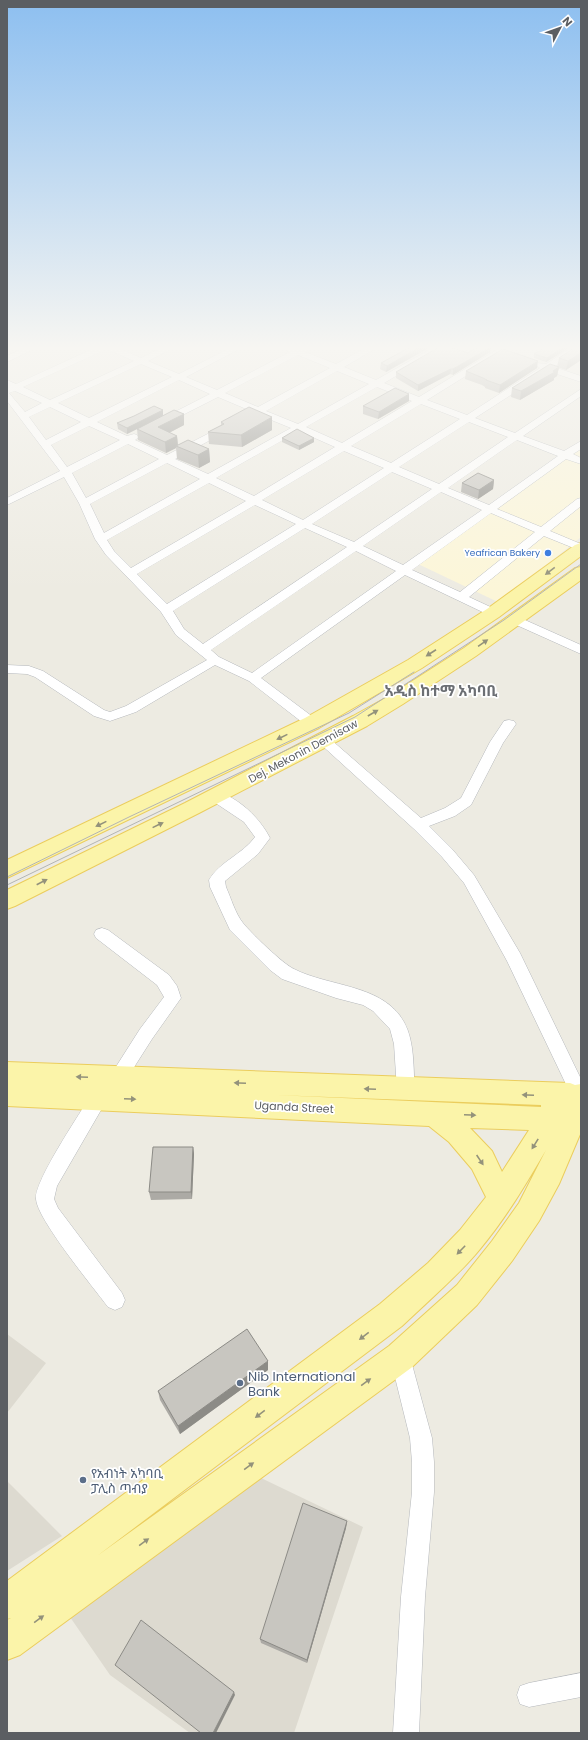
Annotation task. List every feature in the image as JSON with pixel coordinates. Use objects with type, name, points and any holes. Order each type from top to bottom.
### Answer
[{"type":"main road","name":"Dej. Mekonin Demisaw","points":[[7,870],[312,723],[415,664],[493,614],[581,548]]},
{"type":"main road","name":"Dej. Mekonin Demisaw","points":[[7,900],[216,796],[324,740],[396,700],[516,620],[581,572]]},
{"type":"main road","name":"Uganda Street","points":[[7,1073],[406,1090],[570,1108]]},
{"type":"main road","name":"Uganda Street","points":[[7,1094],[433,1113],[570,1108]]},
{"type":"main road","points":[[7,1602],[391,1315],[438,1273],[465,1245],[570,1108]]},
{"type":"main road","points":[[7,1642],[400,1357],[466,1295],[502,1251],[529,1212],[549,1175],[570,1108]]},
{"type":"main road","points":[[433,1113],[458,1133],[482,1160],[501,1199]]},
{"type":"street","points":[[31,427],[66,472],[84,502],[101,539],[110,553],[166,610],[180,632],[215,660],[253,678],[312,723]]},
{"type":"street","points":[[44,444],[78,427]]},
{"type":"street","points":[[99,427],[354,546],[493,614]]},
{"type":"street","points":[[84,502],[226,427]]},
{"type":"street","points":[[293,427],[440,487],[581,548]]},
{"type":"street","points":[[101,539],[300,427]]},
{"type":"street","points":[[130,573],[378,427]]},
{"type":"street","points":[[166,610],[304,524],[453,427]]},
{"type":"street","points":[[492,427],[581,461]]},
{"type":"street","points":[[203,650],[528,427]]},
{"type":"street","points":[[7,502],[141,433]]},
{"type":"street","points":[[253,678],[581,444]]},
{"type":"street","points":[[460,597],[581,501]]},
{"type":"street","points":[[516,620],[581,650]]},
{"type":"street","points":[[7,669],[29,670],[39,674],[90,708],[110,717],[131,709],[215,660]]},
{"type":"street","points":[[419,825],[450,812],[466,802],[497,742],[509,724]]},
{"type":"street","points":[[324,740],[419,825],[459,866],[483,901],[514,958],[570,1108]]},
{"type":"street","points":[[216,796],[245,815],[257,827],[263,838],[256,848],[225,871],[217,880],[218,888],[236,926],[259,950],[288,974],[336,990],[367,998],[379,1006],[397,1025],[403,1044],[406,1090]]},
{"type":"street","points":[[102,934],[163,980],[171,990],[173,998],[146,1034],[118,1078]]},
{"type":"street","points":[[99,1098],[48,1184],[45,1199],[50,1214],[115,1300]]},
{"type":"street","points":[[400,1357],[421,1438],[423,1462],[423,1492],[413,1597],[406,1733]]},
{"type":"street","points":[[529,1695],[581,1684]]},
{"type":"shaded area","points":[[581,443],[581,537],[500,603],[418,564]]},
{"type":"shaded area","points":[[7,1334],[46,1363],[7,1413]]},
{"type":"shaded area","points":[[259,1477],[363,1527],[294,1733],[190,1733],[110,1675],[70,1617]]},
{"type":"shaded area","points":[[7,1481],[62,1536],[7,1571]]},
{"type":"building","points":[[141,427],[158,427],[177,436],[165,442],[137,429]]},
{"type":"building","points":[[218,427],[254,427],[241,435],[208,432]]},
{"type":"building","points":[[297,429],[314,438],[299,446],[282,438]]},
{"type":"building","points":[[188,440],[209,449],[198,455],[176,446]]},
{"type":"building","points":[[478,473],[494,480],[479,490],[462,483]]},
{"type":"building","points":[[153,1147],[193,1147],[191,1192],[149,1192]]},
{"type":"building","points":[[247,1329],[268,1361],[178,1426],[158,1391]]},
{"type":"building","points":[[303,1503],[347,1521],[307,1660],[260,1639]]},
{"type":"building","points":[[141,1620],[234,1692],[213,1733],[201,1733],[115,1665]]},
{"type":"tram line","points":[[7,885],[355,717],[504,620],[581,564]]},
{"type":"tram line","points":[[7,877],[129,817],[349,713],[414,672]]},
{"type":"place","name":"Yeafrican Bakery","points":[[548,553]]},
{"type":"place","name":"Nib International Bank","points":[[240,1383]]},
{"type":"place","name":"የአብነት አካባቢ ፓሊስ ጣብያ","points":[[83,1480]]},
{"type":"district","name":"አዲስ ከተማ አካባቢ","points":[[441,690]]}]
